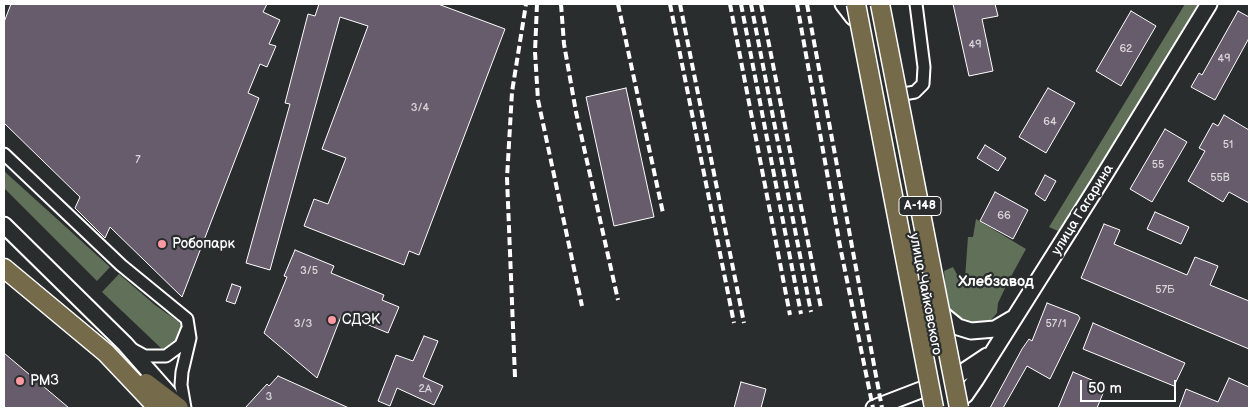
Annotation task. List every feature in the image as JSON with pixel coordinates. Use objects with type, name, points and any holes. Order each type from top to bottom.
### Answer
[{"type":"main road","points":[[842,4],[852,17],[868,26],[874,34],[887,4]]},
{"type":"main road","name":"А-148","points":[[856,4],[934,408]]},
{"type":"main road","name":"улица Чайковского","points":[[868,4],[948,408]]},
{"type":"main road","name":"А-148","points":[[880,4],[959,408]]},
{"type":"main road","name":"улица Гагарина","points":[[948,408],[965,395],[1209,4]]},
{"type":"main road","points":[[4,225],[125,345],[182,408]]},
{"type":"main road","points":[[4,268],[106,353],[182,408]]},
{"type":"main road","points":[[925,294],[943,317],[958,327],[971,331],[995,329],[1015,317]]},
{"type":"main road","points":[[874,408],[964,372],[992,352]]},
{"type":"main road","points":[[106,353],[158,408]]},
{"type":"street","points":[[885,97],[915,92],[923,84],[924,67],[916,4]]},
{"type":"street","points":[[4,154],[121,264],[187,319],[189,326],[188,350],[182,372],[182,408]]},
{"type":"street","points":[[125,345],[145,356],[166,356],[181,345],[189,326]]},
{"type":"green space","points":[[1185,4],[1209,4],[1067,235],[1049,227]]},
{"type":"green space","points":[[4,171],[110,267],[97,281],[4,188]]},
{"type":"green space","points":[[976,219],[1026,249],[998,303],[997,313],[990,321],[976,325],[960,320],[952,314],[947,306],[944,271],[953,267],[961,282],[965,278],[968,237],[973,237]]},
{"type":"green space","points":[[119,274],[155,305],[179,322],[183,332],[180,340],[163,350],[102,292]]},
{"type":"building","points":[[11,4],[267,4],[263,12],[280,20],[269,44],[276,46],[267,67],[260,64],[248,93],[259,98],[182,297],[110,227],[105,238],[75,208],[80,197],[4,123],[4,22]]},
{"type":"building","points":[[319,4],[438,4],[505,29],[419,255],[409,251],[404,265],[304,226],[314,199],[328,204],[346,158],[322,149],[368,26],[340,17],[270,270],[246,263],[290,104],[285,103],[308,14],[315,16]]},
{"type":"building","points":[[953,4],[995,4],[998,16],[982,19],[993,71],[969,76]]},
{"type":"building","points":[[1131,11],[1156,26],[1121,86],[1096,71]]},
{"type":"building","points":[[1238,11],[1249,17],[1249,38],[1215,100],[1191,87],[1199,73],[1202,75]]},
{"type":"building","points":[[626,88],[654,217],[614,226],[586,97]]},
{"type":"building","points":[[1048,88],[1075,103],[1046,153],[1019,137]]},
{"type":"building","points":[[1224,115],[1249,130],[1249,203],[1229,192],[1223,202],[1188,181],[1205,151],[1199,148],[1213,123],[1218,126]]},
{"type":"building","points":[[1165,129],[1187,142],[1152,202],[1130,189]]},
{"type":"building","points":[[985,145],[1006,158],[998,171],[977,158]]},
{"type":"building","points":[[1045,175],[1056,181],[1045,201],[1035,194]]},
{"type":"building","points":[[995,192],[1028,210],[1013,239],[980,221]]},
{"type":"building","points":[[1155,212],[1189,227],[1181,244],[1147,229]]},
{"type":"building","points":[[1104,224],[1120,230],[1114,244],[1187,275],[1195,257],[1218,266],[1210,285],[1249,301],[1249,349],[1081,278]]},
{"type":"building","points":[[295,250],[334,266],[331,273],[384,295],[382,300],[399,307],[388,333],[342,314],[317,378],[264,333],[287,277],[284,276]]},
{"type":"building","points":[[232,284],[241,287],[235,304],[226,301]]},
{"type":"building","points":[[1047,303],[1078,315],[1080,318],[1050,379],[1027,366],[1003,408],[990,408],[1022,349],[1029,339],[1032,341]]},
{"type":"building","points":[[1093,323],[1185,363],[1174,386],[1083,349]]},
{"type":"building","points":[[424,336],[438,341],[423,377],[443,386],[434,405],[397,388],[390,406],[378,401],[396,355],[413,361]]},
{"type":"building","name":"РМЗ","points":[[4,353],[69,408],[4,408]]},
{"type":"building","points":[[1073,372],[1106,386],[1097,408],[1058,408]]},
{"type":"building","points":[[278,376],[349,408],[245,408],[267,384],[269,386]]},
{"type":"building","points":[[1229,378],[1249,387],[1249,408],[1179,408],[1186,389],[1218,402]]},
{"type":"building","points":[[741,382],[766,389],[761,408],[734,408]]},
{"type":"railway","points":[[515,377],[507,178],[512,92],[526,4]]},
{"type":"railway","points":[[537,4],[535,52],[538,100],[582,306]]},
{"type":"railway","points":[[561,4],[564,44],[576,112],[618,300]]},
{"type":"railway","points":[[618,4],[663,213]]},
{"type":"railway","points":[[670,4],[734,323]]},
{"type":"railway","points":[[680,4],[744,323]]},
{"type":"railway","points":[[730,4],[790,315]]},
{"type":"railway","points":[[741,4],[801,314]]},
{"type":"railway","points":[[751,4],[811,312]]},
{"type":"railway","points":[[761,4],[821,308]]},
{"type":"railway","points":[[797,4],[840,246],[873,408]]},
{"type":"railway","points":[[807,4],[882,408]]},
{"type":"place","name":"Робопарк","points":[[162,244]]},
{"type":"place","name":"СДЭК","points":[[332,320]]},
{"type":"place","name":"РМЗ","points":[[20,381]]},
{"type":"district","name":"Хлебзавод","points":[[996,282]]}]
